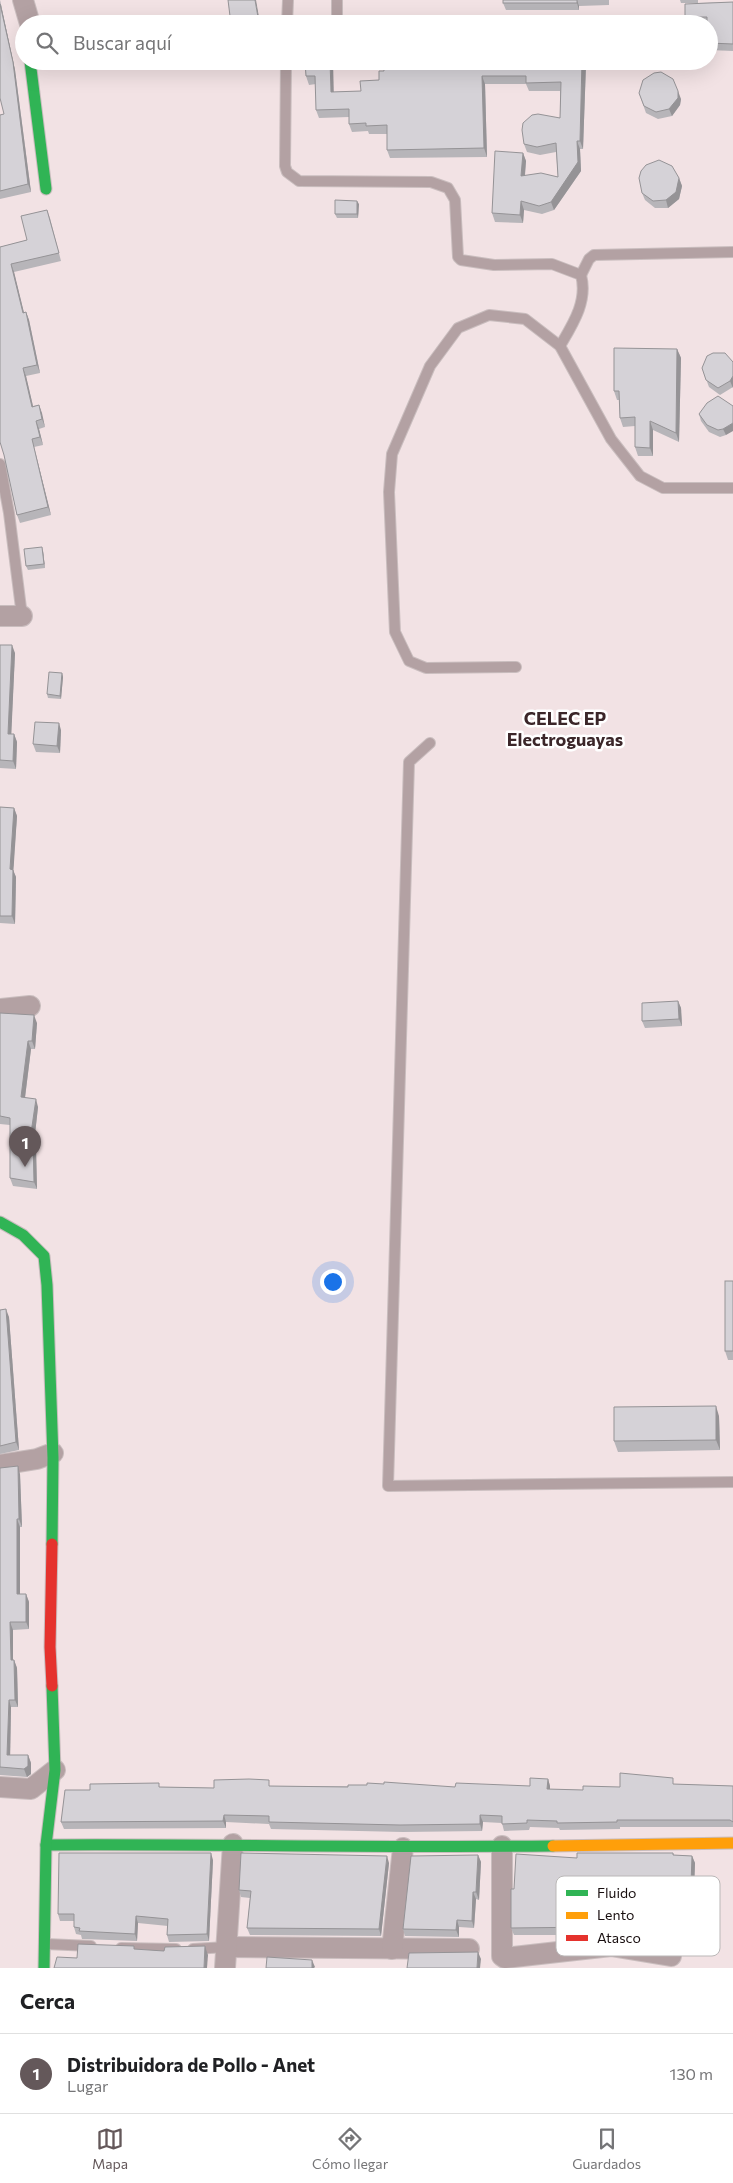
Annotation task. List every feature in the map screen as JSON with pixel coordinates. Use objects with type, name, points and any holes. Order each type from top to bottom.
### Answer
[{"type":"street","points":[[23,0],[27,15]]},
{"type":"street","points":[[31,70],[46,190]]},
{"type":"street","points":[[0,616],[22,616]]},
{"type":"street","points":[[0,1009],[30,1006]]},
{"type":"street","points":[[0,1222],[23,1235],[44,1256],[47,1285],[53,1452],[50,1647],[55,1770],[46,1845],[44,1968]]},
{"type":"street","points":[[0,1465],[37,1459],[53,1452]]},
{"type":"street","points":[[0,1787],[31,1789],[55,1770]]},
{"type":"street","points":[[46,1845],[233,1844],[403,1848],[733,1843]]},
{"type":"street","points":[[225,1968],[233,1844]]},
{"type":"street","points":[[502,1846],[502,1956],[505,1958],[556,1952]]},
{"type":"street","points":[[392,1949],[403,1848]]},
{"type":"street","points":[[227,1947],[469,1949]]},
{"type":"lane","points":[[287,15],[288,0]]},
{"type":"lane","points":[[337,0],[337,15]]},
{"type":"lane","points":[[286,70],[285,166],[290,175],[299,181],[431,182],[440,184],[448,188],[455,200],[458,257],[461,260],[494,265],[552,264],[581,275]]},
{"type":"lane","points":[[560,346],[577,318],[584,288],[581,275],[594,255],[733,252]]},
{"type":"lane","points":[[516,666],[426,668],[409,660],[395,632],[389,492],[392,454],[430,366],[458,328],[490,315],[525,319],[560,346],[611,439],[640,476],[663,488],[733,488]]},
{"type":"lane","points":[[0,464],[9,513],[22,616]]},
{"type":"lane","points":[[430,743],[409,762],[388,1486],[733,1482]]},
{"type":"lane","points":[[44,1944],[173,1950],[227,1947]]},
{"type":"building","points":[[228,0],[255,0],[258,15],[230,15]]},
{"type":"building","points":[[503,0],[577,0],[577,3],[503,3]]},
{"type":"building","points":[[733,2],[733,44],[718,43],[718,15],[685,15],[685,4]]},
{"type":"building","points":[[0,4],[13,62],[28,184],[0,191],[0,115],[4,114],[0,98]]},
{"type":"building","points":[[306,70],[330,70],[331,92],[361,91],[360,81],[379,80],[379,71],[384,70],[582,70],[580,141],[577,141],[578,162],[551,202],[539,206],[521,201],[520,215],[492,213],[495,151],[523,153],[521,176],[541,173],[558,177],[556,143],[537,147],[524,144],[522,130],[523,123],[532,115],[538,114],[560,118],[561,82],[526,83],[526,76],[482,76],[484,148],[387,150],[387,125],[366,126],[366,123],[349,124],[349,109],[316,110],[315,76],[306,76]]},
{"type":"building","points":[[661,72],[673,79],[678,91],[678,98],[669,109],[656,112],[644,106],[639,93],[643,80],[654,73]]},
{"type":"building","points":[[659,160],[672,166],[679,178],[676,192],[666,200],[653,201],[642,193],[639,178],[641,171],[646,165]]},
{"type":"building","points":[[335,200],[357,201],[357,214],[335,214]]},
{"type":"building","points":[[47,210],[59,253],[11,264],[23,313],[26,312],[37,365],[23,368],[32,407],[39,405],[42,419],[36,421],[40,437],[32,439],[48,507],[17,515],[0,442],[0,247],[27,240],[21,216]]},
{"type":"building","points":[[614,348],[677,349],[676,433],[650,421],[650,448],[635,447],[635,417],[620,418],[619,391],[614,391]]},
{"type":"building","points":[[713,353],[725,353],[733,362],[733,376],[730,381],[718,388],[706,380],[702,368],[707,356]]},
{"type":"building","points":[[718,396],[733,406],[733,423],[718,430],[707,425],[699,414],[707,403]]},
{"type":"building","points":[[42,547],[44,564],[26,566],[24,549]]},
{"type":"building","points":[[0,645],[12,645],[8,734],[14,734],[13,761],[0,760]]},
{"type":"building","points":[[49,672],[62,673],[60,696],[47,694]]},
{"type":"building","points":[[35,722],[59,723],[57,746],[33,744]]},
{"type":"building","points":[[0,807],[14,808],[10,869],[13,870],[12,916],[0,916]]},
{"type":"building","points":[[678,1001],[679,1019],[642,1021],[642,1003]]},
{"type":"building","points":[[0,1013],[34,1015],[32,1041],[28,1041],[21,1097],[36,1099],[30,1140],[33,1140],[34,1182],[10,1178],[10,1118],[0,1116]]},
{"type":"building","points":[[725,1281],[733,1281],[733,1351],[725,1351]]},
{"type":"building","points":[[6,1309],[16,1442],[0,1446],[0,1310]]},
{"type":"building","points":[[716,1406],[716,1440],[614,1441],[614,1407]]},
{"type":"building","points":[[18,1466],[17,1594],[26,1594],[26,1622],[10,1622],[11,1660],[14,1660],[15,1700],[9,1700],[7,1755],[28,1755],[28,1766],[24,1769],[0,1767],[0,1468]]},
{"type":"building","points":[[620,1773],[673,1778],[673,1784],[733,1786],[733,1822],[730,1820],[617,1820],[617,1822],[557,1823],[557,1821],[527,1820],[527,1823],[502,1824],[502,1816],[480,1815],[480,1824],[400,1825],[269,1822],[269,1816],[224,1815],[223,1821],[61,1822],[65,1790],[90,1790],[90,1784],[159,1783],[159,1787],[214,1788],[214,1780],[249,1779],[269,1780],[269,1786],[348,1787],[348,1785],[367,1785],[367,1783],[384,1784],[384,1782],[455,1787],[456,1783],[530,1786],[530,1778],[548,1779],[547,1789],[583,1790],[583,1786],[620,1787]]},
{"type":"building","points":[[59,1853],[211,1853],[207,1934],[167,1935],[168,1919],[136,1916],[135,1934],[79,1931],[80,1928],[74,1927],[74,1914],[58,1914]]},
{"type":"building","points":[[241,1853],[387,1856],[379,1929],[247,1928],[251,1891],[239,1890]]},
{"type":"building","points":[[577,1853],[673,1853],[673,1855],[692,1856],[691,1876],[556,1876],[556,1927],[511,1928],[511,1889],[514,1889],[516,1854],[577,1858]]},
{"type":"building","points":[[478,1855],[476,1892],[473,1892],[472,1921],[457,1920],[456,1930],[403,1929],[411,1856]]},
{"type":"building","points":[[78,1944],[134,1946],[134,1949],[164,1951],[165,1947],[205,1946],[204,1968],[54,1968],[57,1957],[77,1958]]},
{"type":"building","points":[[478,1952],[477,1968],[407,1968],[409,1953]]},
{"type":"building","points":[[267,1957],[312,1960],[312,1968],[266,1968]]},
{"type":"traffic: fast","points":[[31,70],[46,189]]},
{"type":"traffic: fast","points":[[0,1222],[23,1235],[44,1256],[47,1285],[53,1458],[52,1544]]},
{"type":"traffic: fast","points":[[44,1968],[46,1845],[55,1770],[52,1686]]},
{"type":"traffic: fast","points":[[46,1845],[553,1846]]},
{"type":"traffic: slow","points":[[553,1846],[733,1843]]},
{"type":"traffic: jam","points":[[52,1544],[50,1647],[52,1686]]},
{"type":"place","name":"Distribuidora de Pollo - Anet","points":[[25,1167]]},
{"type":"district","name":"CELEC EP Electroguayas","points":[[565,730]]}]
